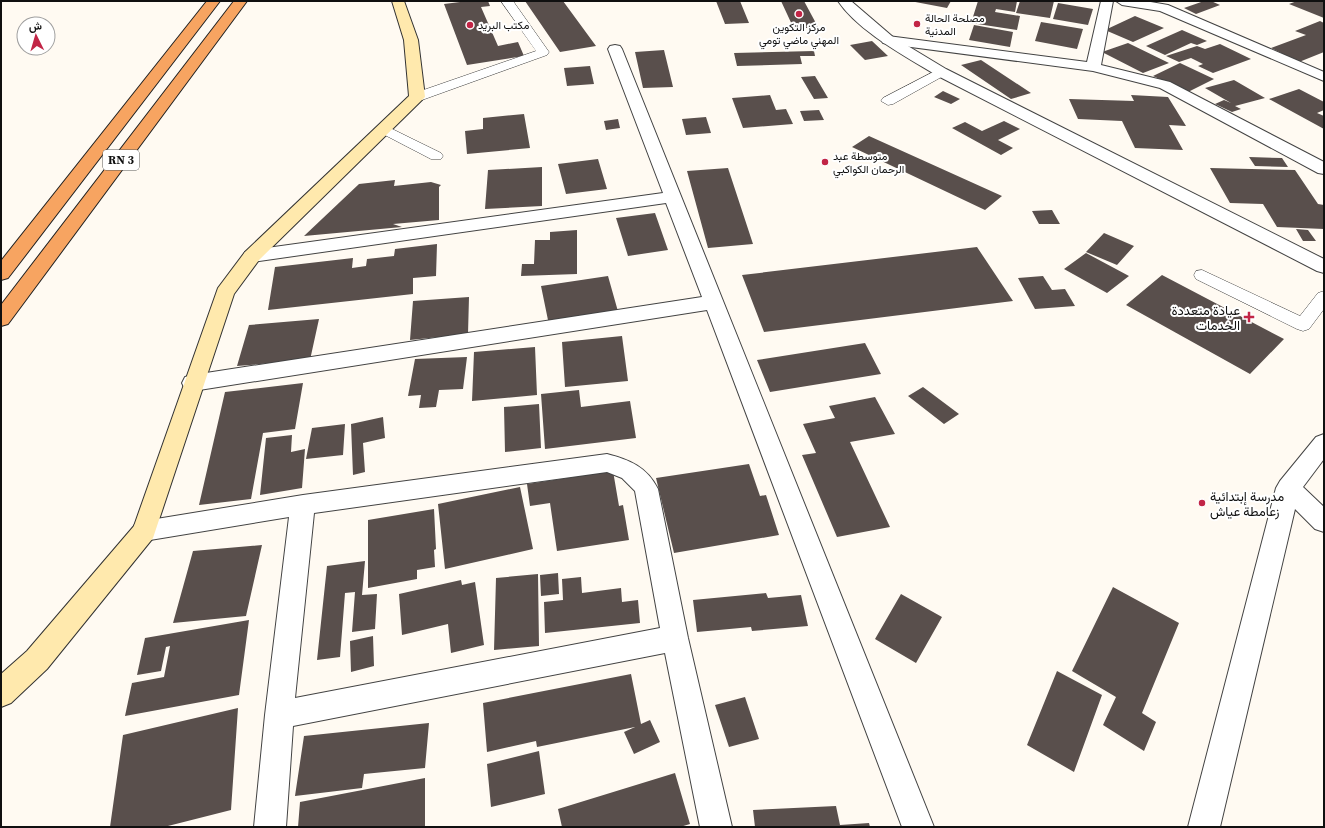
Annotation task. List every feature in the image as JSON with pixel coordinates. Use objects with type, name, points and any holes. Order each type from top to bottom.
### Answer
[{"type":"highway","name":"RN 3","points":[[1,274],[214,1]]},
{"type":"highway","name":"RN 3","points":[[1,319],[241,1]]},
{"type":"main road","points":[[1,693],[37,660],[144,531],[193,383],[225,293],[252,256],[417,96],[411,40],[398,1]]},
{"type":"street","points":[[844,1],[888,40],[941,72],[1324,267]]},
{"type":"street","points":[[1093,67],[1107,1]]},
{"type":"street","points":[[1122,1],[1163,8],[1324,78]]},
{"type":"street","points":[[1163,8],[1178,1]]},
{"type":"street","points":[[888,40],[1093,67],[1165,85],[1324,169]]},
{"type":"street","points":[[615,49],[715,302],[918,827]]},
{"type":"street","points":[[252,256],[674,197]]},
{"type":"street","points":[[193,383],[715,302]]},
{"type":"street","points":[[1204,827],[1288,488],[1324,443]]},
{"type":"street","points":[[144,531],[303,505],[584,465],[606,463],[624,467],[636,474],[646,489],[675,638],[716,827]]},
{"type":"street","points":[[1288,488],[1324,522]]},
{"type":"street","points":[[270,827],[279,715],[303,505]]},
{"type":"street","points":[[279,715],[675,638]]},
{"type":"lane","points":[[417,96],[544,52],[507,1]]},
{"type":"lane","points":[[888,101],[941,72]]},
{"type":"lane","points":[[384,129],[436,156]]},
{"type":"lane","points":[[1202,275],[1303,325],[1324,298]]},
{"type":"building","name":"مكتب البريد","points":[[468,1],[488,1],[490,6],[481,7],[498,46],[518,42],[524,56],[467,65],[444,4]]},
{"type":"building","points":[[525,1],[563,1],[596,46],[560,52]]},
{"type":"building","points":[[716,1],[740,1],[749,23],[725,24]]},
{"type":"building","name":"مركز التكوين المهني ماضي تومي","points":[[781,1],[804,1],[818,27],[794,29]]},
{"type":"building","points":[[910,1],[951,1],[947,8]]},
{"type":"building","points":[[978,1],[1017,1],[1015,12],[996,9],[995,12],[1020,16],[1017,30],[971,23]]},
{"type":"building","points":[[1020,1],[1054,1],[1050,18],[1016,13]]},
{"type":"building","points":[[1204,1],[1211,1],[1220,5],[1196,14],[1184,8]]},
{"type":"building","points":[[1297,1],[1324,1],[1324,18],[1289,4]]},
{"type":"building","points":[[1058,3],[1093,9],[1088,25],[1053,19]]},
{"type":"building","points":[[1135,16],[1164,28],[1133,42],[1105,30]]},
{"type":"building","points":[[1320,21],[1324,23],[1324,52],[1299,62],[1271,48],[1306,35],[1295,31]]},
{"type":"building","points":[[1041,22],[1083,29],[1077,49],[1035,41]]},
{"type":"building","points":[[974,25],[1013,32],[1010,47],[969,40]]},
{"type":"building","points":[[1182,30],[1207,41],[1197,45],[1191,43],[1165,55],[1146,46]]},
{"type":"building","points":[[872,41],[888,56],[865,60],[850,45]]},
{"type":"building","points":[[1128,43],[1169,63],[1143,73],[1102,52]]},
{"type":"building","points":[[1220,44],[1251,59],[1213,73],[1198,66],[1203,64],[1191,58],[1179,62],[1166,56],[1197,46],[1205,49]]},
{"type":"building","points":[[664,50],[673,87],[643,88],[635,52]]},
{"type":"building","points":[[814,51],[815,56],[800,56],[802,64],[737,66],[734,53]]},
{"type":"building","points":[[981,60],[1031,93],[1011,99],[961,65]]},
{"type":"building","points":[[1180,63],[1214,79],[1188,92],[1153,76]]},
{"type":"building","points":[[590,66],[594,84],[567,86],[564,68]]},
{"type":"building","points":[[815,76],[828,98],[814,99],[801,77]]},
{"type":"building","points":[[1234,80],[1265,98],[1235,106],[1241,109],[1232,112],[1215,104],[1224,100],[1231,103],[1205,88]]},
{"type":"building","points":[[1299,89],[1324,102],[1324,110],[1317,113],[1324,116],[1324,129],[1269,99]]},
{"type":"building","points":[[943,91],[960,99],[951,104],[934,97]]},
{"type":"building","points":[[770,95],[776,110],[786,109],[793,124],[743,128],[732,98]]},
{"type":"building","points":[[1131,95],[1168,97],[1186,126],[1169,125],[1183,150],[1135,148],[1122,121],[1078,119],[1069,99],[1134,101]]},
{"type":"building","points":[[819,110],[824,120],[804,121],[800,111]]},
{"type":"building","points":[[524,114],[530,148],[467,154],[465,131],[483,129],[483,118]]},
{"type":"building","points":[[706,117],[711,133],[686,135],[682,119]]},
{"type":"building","points":[[618,119],[620,128],[606,130],[604,121]]},
{"type":"building","points":[[1004,121],[1020,129],[998,140],[1013,148],[1001,155],[952,128],[965,122],[982,131]]},
{"type":"building","points":[[869,136],[1002,196],[985,210],[852,147]]},
{"type":"building","points":[[1249,157],[1282,158],[1288,167],[1255,166]]},
{"type":"building","points":[[598,159],[607,189],[566,194],[558,164]]},
{"type":"building","points":[[542,167],[542,206],[485,209],[488,170]]},
{"type":"building","points":[[728,168],[753,244],[708,248],[687,171]]},
{"type":"building","points":[[1210,168],[1295,170],[1318,204],[1324,205],[1324,229],[1277,227],[1263,204],[1230,203]]},
{"type":"building","points":[[395,180],[394,186],[431,182],[441,185],[439,187],[439,220],[393,224],[402,227],[304,236],[359,184]]},
{"type":"building","points":[[1052,210],[1060,224],[1039,224],[1032,211]]},
{"type":"building","points":[[655,213],[668,250],[628,256],[616,218]]},
{"type":"building","points":[[1296,229],[1308,230],[1316,241],[1303,241]]},
{"type":"building","points":[[577,230],[577,274],[521,276],[522,264],[534,264],[535,240],[550,240],[550,232]]},
{"type":"building","points":[[1104,233],[1134,246],[1117,265],[1086,252]]},
{"type":"building","points":[[437,244],[436,276],[413,278],[413,294],[268,310],[275,267],[353,258],[352,268],[366,266],[367,259],[394,256],[395,249]]},
{"type":"building","points":[[977,247],[1013,301],[764,332],[742,275]]},
{"type":"building","points":[[1086,253],[1129,276],[1107,293],[1064,269]]},
{"type":"building","points":[[1162,275],[1284,339],[1250,374],[1126,305]]},
{"type":"building","points":[[608,276],[619,315],[549,325],[541,286]]},
{"type":"building","points":[[1043,276],[1052,290],[1065,289],[1075,306],[1035,309],[1018,278]]},
{"type":"building","points":[[469,297],[468,334],[410,340],[413,301]]},
{"type":"building","points":[[319,319],[310,360],[237,366],[249,325]]},
{"type":"building","points":[[622,336],[628,381],[565,387],[562,342]]},
{"type":"building","points":[[865,343],[881,374],[770,392],[757,360]]},
{"type":"building","points":[[535,347],[537,395],[472,401],[474,352]]},
{"type":"building","points":[[467,357],[463,389],[439,390],[436,407],[419,408],[421,395],[408,396],[415,359]]},
{"type":"building","points":[[303,383],[295,429],[263,433],[251,499],[199,505],[225,392]]},
{"type":"building","points":[[923,387],[959,414],[944,424],[908,396]]},
{"type":"building","points":[[579,390],[581,407],[630,401],[636,438],[545,449],[541,394]]},
{"type":"building","points":[[875,397],[895,434],[850,442],[890,527],[837,537],[802,455],[816,453],[803,424],[835,418],[829,406]]},
{"type":"building","points":[[539,404],[541,448],[505,452],[504,407]]},
{"type":"building","points":[[383,417],[385,438],[363,443],[365,472],[353,475],[351,424]]},
{"type":"building","points":[[345,424],[343,455],[306,459],[312,428]]},
{"type":"building","points":[[292,435],[291,452],[305,449],[302,488],[260,495],[266,438]]},
{"type":"building","points":[[749,464],[760,496],[766,495],[779,535],[674,553],[656,478]]},
{"type":"building","points":[[613,471],[619,506],[623,505],[629,540],[557,551],[550,503],[530,506],[527,484]]},
{"type":"building","points":[[520,487],[533,549],[445,569],[438,504]]},
{"type":"building","points":[[434,509],[436,549],[434,550],[435,567],[417,570],[417,579],[368,588],[368,520]]},
{"type":"building","points":[[262,545],[246,616],[173,623],[193,551]]},
{"type":"building","points":[[365,561],[362,595],[377,594],[375,629],[352,632],[355,592],[345,593],[340,657],[317,660],[327,566]]},
{"type":"building","points":[[558,573],[559,594],[541,596],[540,575]]},
{"type":"building","points":[[538,574],[539,646],[494,650],[496,578]]},
{"type":"building","points":[[581,577],[582,593],[621,588],[622,602],[638,600],[640,623],[545,633],[544,602],[563,600],[562,579]]},
{"type":"building","points":[[461,580],[462,585],[475,582],[484,645],[451,653],[448,624],[402,635],[399,594]]},
{"type":"building","points":[[1113,587],[1179,623],[1142,713],[1156,722],[1144,751],[1103,725],[1116,697],[1072,671]]},
{"type":"building","points":[[766,593],[768,598],[801,595],[808,626],[752,631],[751,627],[697,632],[693,600]]},
{"type":"building","points":[[901,594],[942,617],[916,663],[875,639]]},
{"type":"building","points":[[249,620],[239,695],[125,716],[132,683],[164,677],[170,646],[166,647],[161,671],[137,675],[145,638]]},
{"type":"building","points":[[373,636],[374,666],[351,672],[350,641]]},
{"type":"building","points":[[1057,671],[1102,695],[1074,772],[1027,745]]},
{"type":"building","points":[[631,674],[641,724],[650,720],[660,742],[634,754],[624,732],[635,727],[537,747],[536,741],[487,752],[483,703]]},
{"type":"building","points":[[745,697],[759,739],[729,747],[715,705]]},
{"type":"building","points":[[238,708],[231,810],[164,827],[110,827],[123,735]]},
{"type":"building","points":[[429,723],[425,768],[364,774],[362,788],[295,796],[304,736]]},
{"type":"building","points":[[539,751],[545,794],[491,807],[487,764]]},
{"type":"building","points":[[675,773],[690,824],[680,827],[562,827],[558,809]]},
{"type":"building","points":[[425,778],[425,827],[298,827],[300,802]]},
{"type":"building","points":[[836,806],[840,825],[869,823],[870,827],[755,827],[753,810]]},
{"type":"place","name":"مركز التكوين المهني ماضي تومي","points":[[799,14]]},
{"type":"place","name":"مصلحة الحالة المدنية","points":[[917,24]]},
{"type":"place","name":"مكتب البريد","points":[[470,25]]},
{"type":"place","name":"متوسطة عبد الرحمان الكواكبي","points":[[825,162]]},
{"type":"place","name":"عيادة متعددة الخدمات","points":[[1249,317]]},
{"type":"place","name":"مدرسة إبتدائية زعامطة عياش","points":[[1202,503]]}]
